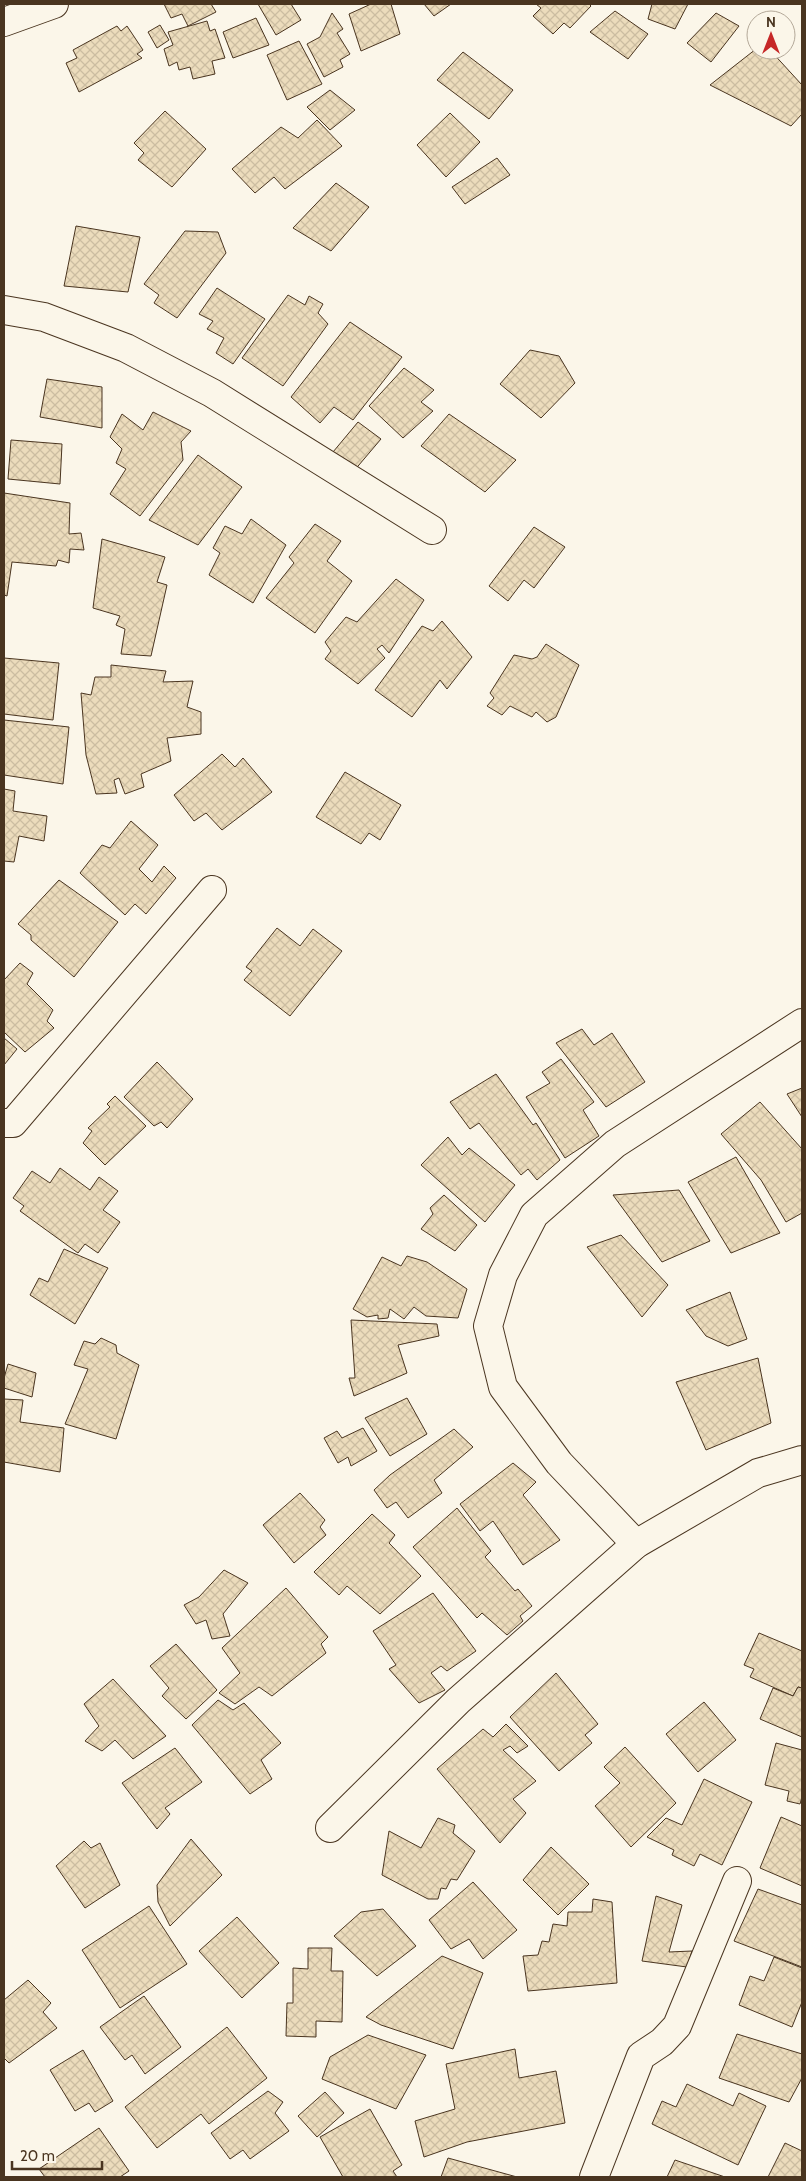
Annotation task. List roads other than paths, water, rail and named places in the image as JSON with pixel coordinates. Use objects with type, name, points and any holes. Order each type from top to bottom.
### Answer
[{"type":"street","points":[[4,22],[54,4]]},
{"type":"street","points":[[4,310],[44,317],[126,348],[212,393],[432,530]]},
{"type":"street","points":[[4,1123],[13,1123],[212,890]]},
{"type":"street","points":[[636,1544],[559,1463],[503,1387],[488,1326],[503,1275],[534,1215],[615,1144],[802,1023]]},
{"type":"street","points":[[330,1828],[458,1702],[636,1544],[758,1473],[802,1460]]},
{"type":"street","points":[[594,2177],[641,2056],[662,2042],[677,2026],[737,1881]]}]
